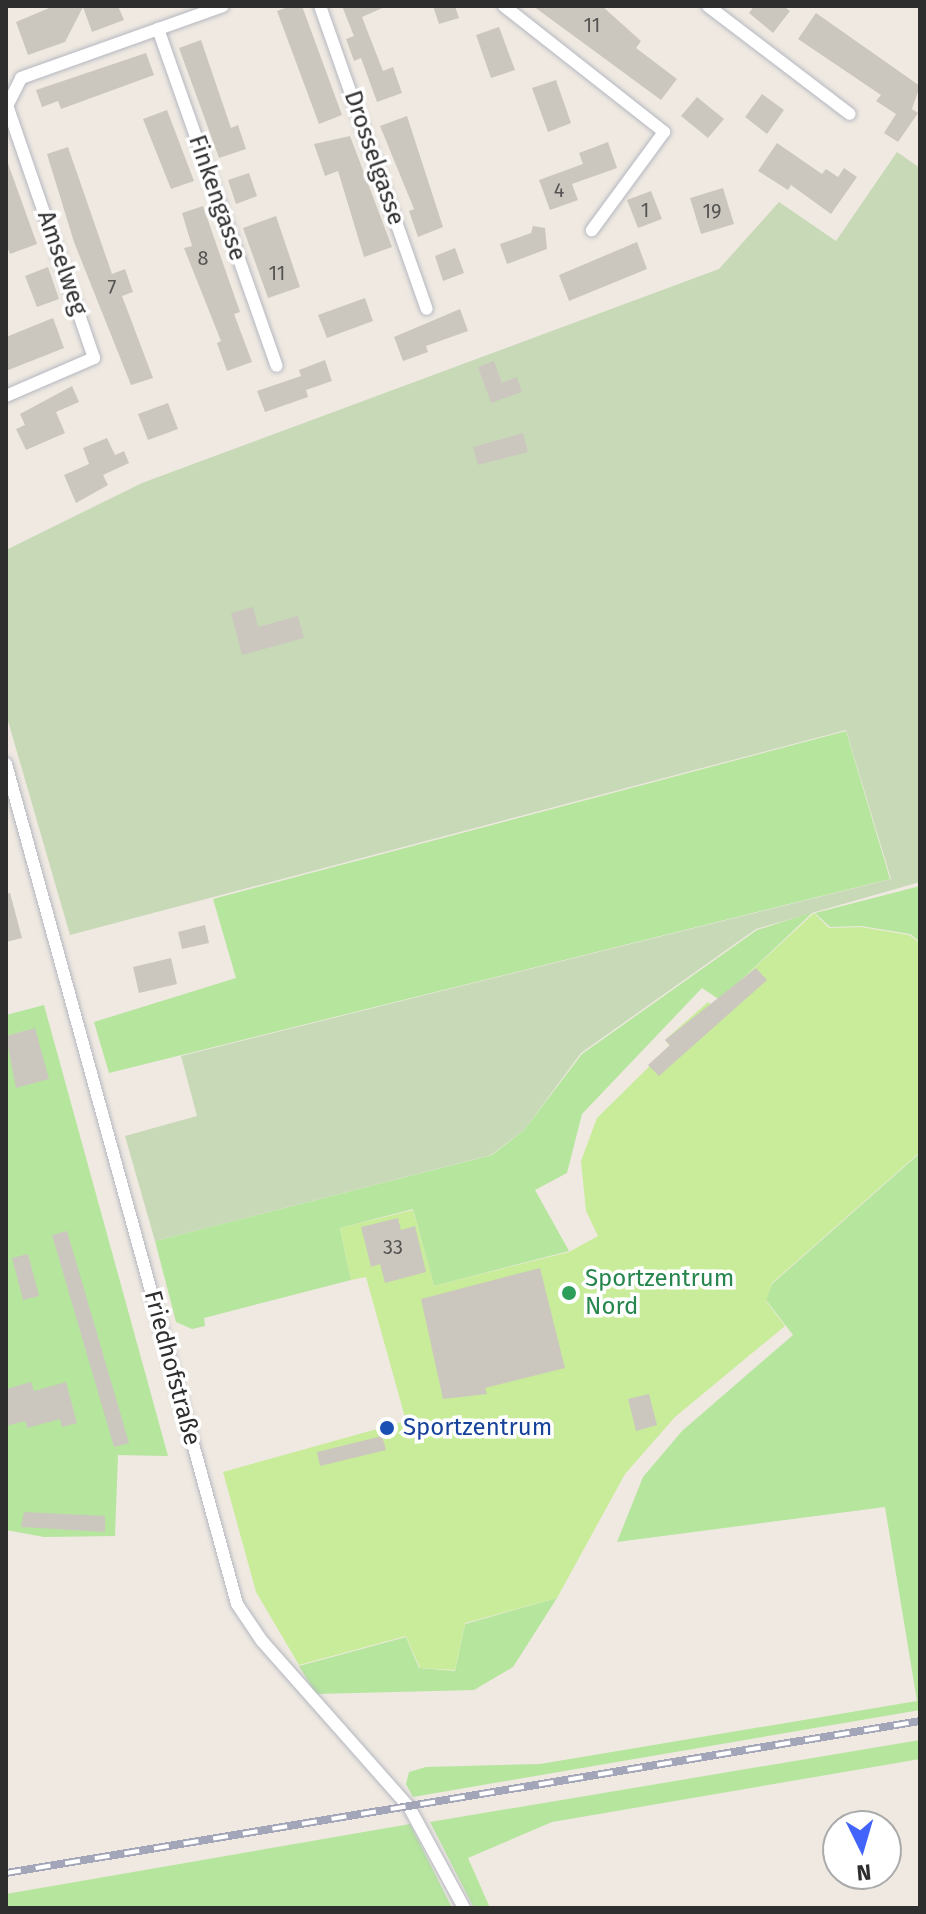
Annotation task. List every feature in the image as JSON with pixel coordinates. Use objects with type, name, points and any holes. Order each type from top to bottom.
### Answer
[{"type":"street","points":[[158,29],[223,6]]},
{"type":"street","name":"Drosselgasse","points":[[320,6],[427,309]]},
{"type":"street","points":[[504,6],[664,132],[592,230]]},
{"type":"street","points":[[708,6],[850,114]]},
{"type":"street","name":"Amselweg","points":[[6,396],[94,358],[7,106],[21,78],[158,29]]},
{"type":"street","name":"Finkengasse","points":[[158,29],[277,366]]},
{"type":"street","name":"Friedhofstraße","points":[[6,764],[237,1604],[262,1641],[409,1807],[464,1908]]},
{"type":"green space","points":[[897,152],[920,168],[920,882],[756,929],[581,1053],[524,1130],[491,1155],[155,1241],[125,1136],[197,1116],[181,1056],[891,879],[846,730],[70,935],[6,714],[6,550],[142,483],[719,269],[779,202],[836,241]]},
{"type":"green space","points":[[846,731],[890,879],[109,1073],[94,1022],[236,978],[213,899]]},
{"type":"green space","points":[[920,886],[920,942],[910,934],[861,926],[830,927],[815,913]]},
{"type":"green space","points":[[813,912],[720,1000],[702,988],[582,1114],[567,1173],[535,1190],[569,1251],[434,1286],[413,1209],[340,1228],[351,1280],[204,1318],[205,1326],[192,1329],[176,1322],[155,1241],[492,1155],[524,1130],[582,1054],[757,930]]},
{"type":"green space","name":"Sportzentrum Nord","points":[[814,913],[829,928],[861,927],[909,935],[920,943],[920,1152],[772,1283],[766,1301],[785,1326],[675,1417],[625,1474],[557,1598],[465,1623],[455,1670],[420,1668],[406,1636],[299,1665],[256,1592],[223,1472],[406,1421],[366,1277],[351,1280],[340,1228],[413,1210],[434,1286],[569,1252],[598,1236],[586,1211],[581,1161],[597,1118],[670,1046],[665,1040],[708,1002],[713,1006]]},
{"type":"green space","points":[[44,1005],[168,1456],[118,1455],[115,1536],[44,1537],[6,1530],[6,1015]]},
{"type":"green space","points":[[920,1153],[920,1710],[413,1797],[406,1784],[409,1772],[426,1767],[540,1764],[917,1701],[885,1507],[617,1542],[643,1477],[682,1431],[793,1335],[766,1300],[772,1284]]},
{"type":"green space","points":[[557,1598],[513,1667],[474,1690],[316,1694],[299,1666],[406,1637],[419,1668],[455,1671],[465,1624]]},
{"type":"green space","points":[[920,1740],[920,1759],[552,1822],[468,1858],[490,1908],[474,1908],[430,1822]]},
{"type":"green space","points":[[410,1824],[452,1908],[6,1908],[6,1894]]},
{"type":"building","points":[[54,6],[118,6],[124,20],[92,32],[83,7],[65,42],[28,55],[16,22]]},
{"type":"building","points":[[302,6],[342,115],[319,124],[277,11]]},
{"type":"building","points":[[342,6],[387,6],[362,17],[383,71],[393,67],[402,93],[377,102],[361,58],[354,61],[346,39],[354,36]]},
{"type":"building","points":[[433,6],[455,6],[459,18],[439,24]]},
{"type":"building","points":[[533,6],[602,6],[641,41],[636,48],[677,79],[661,100]]},
{"type":"building","points":[[754,6],[783,6],[790,11],[773,33],[749,13]]},
{"type":"building","points":[[816,13],[920,86],[912,109],[918,113],[898,142],[884,133],[896,114],[876,101],[881,95],[798,39]]},
{"type":"building","points":[[499,27],[515,70],[491,78],[476,35]]},
{"type":"building","points":[[201,40],[231,128],[238,125],[246,149],[219,158],[179,48]]},
{"type":"building","points":[[146,53],[154,75],[61,109],[58,101],[42,107],[36,90]]},
{"type":"building","points":[[556,80],[571,123],[548,132],[532,88]]},
{"type":"building","points":[[762,94],[784,110],[767,134],[745,117]]},
{"type":"building","points":[[697,97],[724,119],[708,138],[681,116]]},
{"type":"building","points":[[167,110],[194,181],[171,189],[143,119]]},
{"type":"building","points":[[407,116],[443,227],[418,237],[409,211],[414,209],[380,126]]},
{"type":"building","points":[[350,136],[392,247],[364,257],[338,171],[325,176],[314,144]]},
{"type":"building","points":[[608,142],[617,168],[572,184],[578,200],[550,210],[539,180],[583,164],[579,153]]},
{"type":"building","points":[[777,143],[822,174],[826,169],[838,177],[844,168],[857,177],[831,214],[791,185],[788,190],[758,171]]},
{"type":"building","points":[[68,147],[112,274],[125,269],[133,292],[122,296],[153,378],[131,385],[74,242],[47,154]]},
{"type":"building","points":[[6,158],[37,244],[10,254],[6,244]]},
{"type":"building","points":[[249,173],[257,196],[236,204],[228,180]]},
{"type":"building","points":[[723,188],[734,224],[701,234],[690,198]]},
{"type":"building","points":[[651,191],[662,219],[638,228],[627,200]]},
{"type":"building","points":[[203,206],[240,312],[234,314],[252,362],[227,371],[217,343],[221,341],[184,248],[192,246],[182,213]]},
{"type":"building","points":[[276,216],[300,287],[268,298],[243,228]]},
{"type":"building","points":[[533,226],[545,228],[547,249],[507,264],[500,244],[531,233]]},
{"type":"building","points":[[637,242],[647,269],[569,301],[559,275]]},
{"type":"building","points":[[455,248],[464,273],[443,281],[435,256]]},
{"type":"building","points":[[48,267],[59,299],[37,307],[25,276]]},
{"type":"building","points":[[365,298],[373,321],[327,338],[318,315]]},
{"type":"building","points":[[460,309],[468,331],[426,346],[428,352],[403,361],[394,337]]},
{"type":"building","points":[[53,318],[64,348],[6,371],[6,337]]},
{"type":"building","points":[[325,360],[332,381],[306,390],[308,397],[265,412],[257,391],[301,376],[299,370]]},
{"type":"building","points":[[494,361],[502,383],[517,377],[522,392],[491,403],[478,367]]},
{"type":"building","points":[[72,386],[79,402],[56,412],[65,433],[26,450],[16,429],[25,425],[20,414]]},
{"type":"building","points":[[168,403],[178,429],[148,440],[138,414]]},
{"type":"building","points":[[523,433],[528,452],[478,465],[473,447]]},
{"type":"building","points":[[107,438],[115,455],[124,451],[129,463],[103,475],[108,485],[76,503],[64,475],[89,464],[83,448]]},
{"type":"building","points":[[253,607],[258,627],[298,616],[304,638],[242,655],[231,613]]},
{"type":"building","points":[[10,893],[22,938],[6,942],[6,894]]},
{"type":"building","points":[[205,925],[209,943],[182,949],[178,932]]},
{"type":"building","points":[[171,958],[177,984],[139,993],[133,967]]},
{"type":"building","points":[[756,968],[767,980],[659,1076],[648,1065],[670,1045],[665,1040]]},
{"type":"building","points":[[35,1028],[49,1079],[16,1088],[6,1036]]},
{"type":"building","points":[[398,1218],[401,1230],[415,1226],[426,1272],[385,1283],[380,1264],[371,1267],[361,1227]]},
{"type":"building","points":[[67,1231],[129,1443],[114,1447],[52,1235]]},
{"type":"building","points":[[28,1254],[39,1296],[23,1300],[12,1258]]},
{"type":"building","points":[[540,1268],[565,1368],[485,1388],[487,1394],[443,1399],[421,1299]]},
{"type":"building","points":[[31,1382],[34,1391],[66,1382],[77,1423],[62,1427],[60,1419],[27,1428],[25,1421],[6,1426],[6,1389]]},
{"type":"building","points":[[649,1394],[657,1425],[636,1431],[628,1399]]},
{"type":"building","points":[[382,1436],[386,1450],[320,1466],[317,1452]]},
{"type":"building","points":[[24,1512],[105,1516],[105,1532],[21,1527]]},
{"type":"railway","points":[[6,1873],[920,1721]]},
{"type":"place","name":"Sportzentrum Nord","points":[[569,1293]]},
{"type":"place","name":"Sportzentrum","points":[[387,1428]]}]
